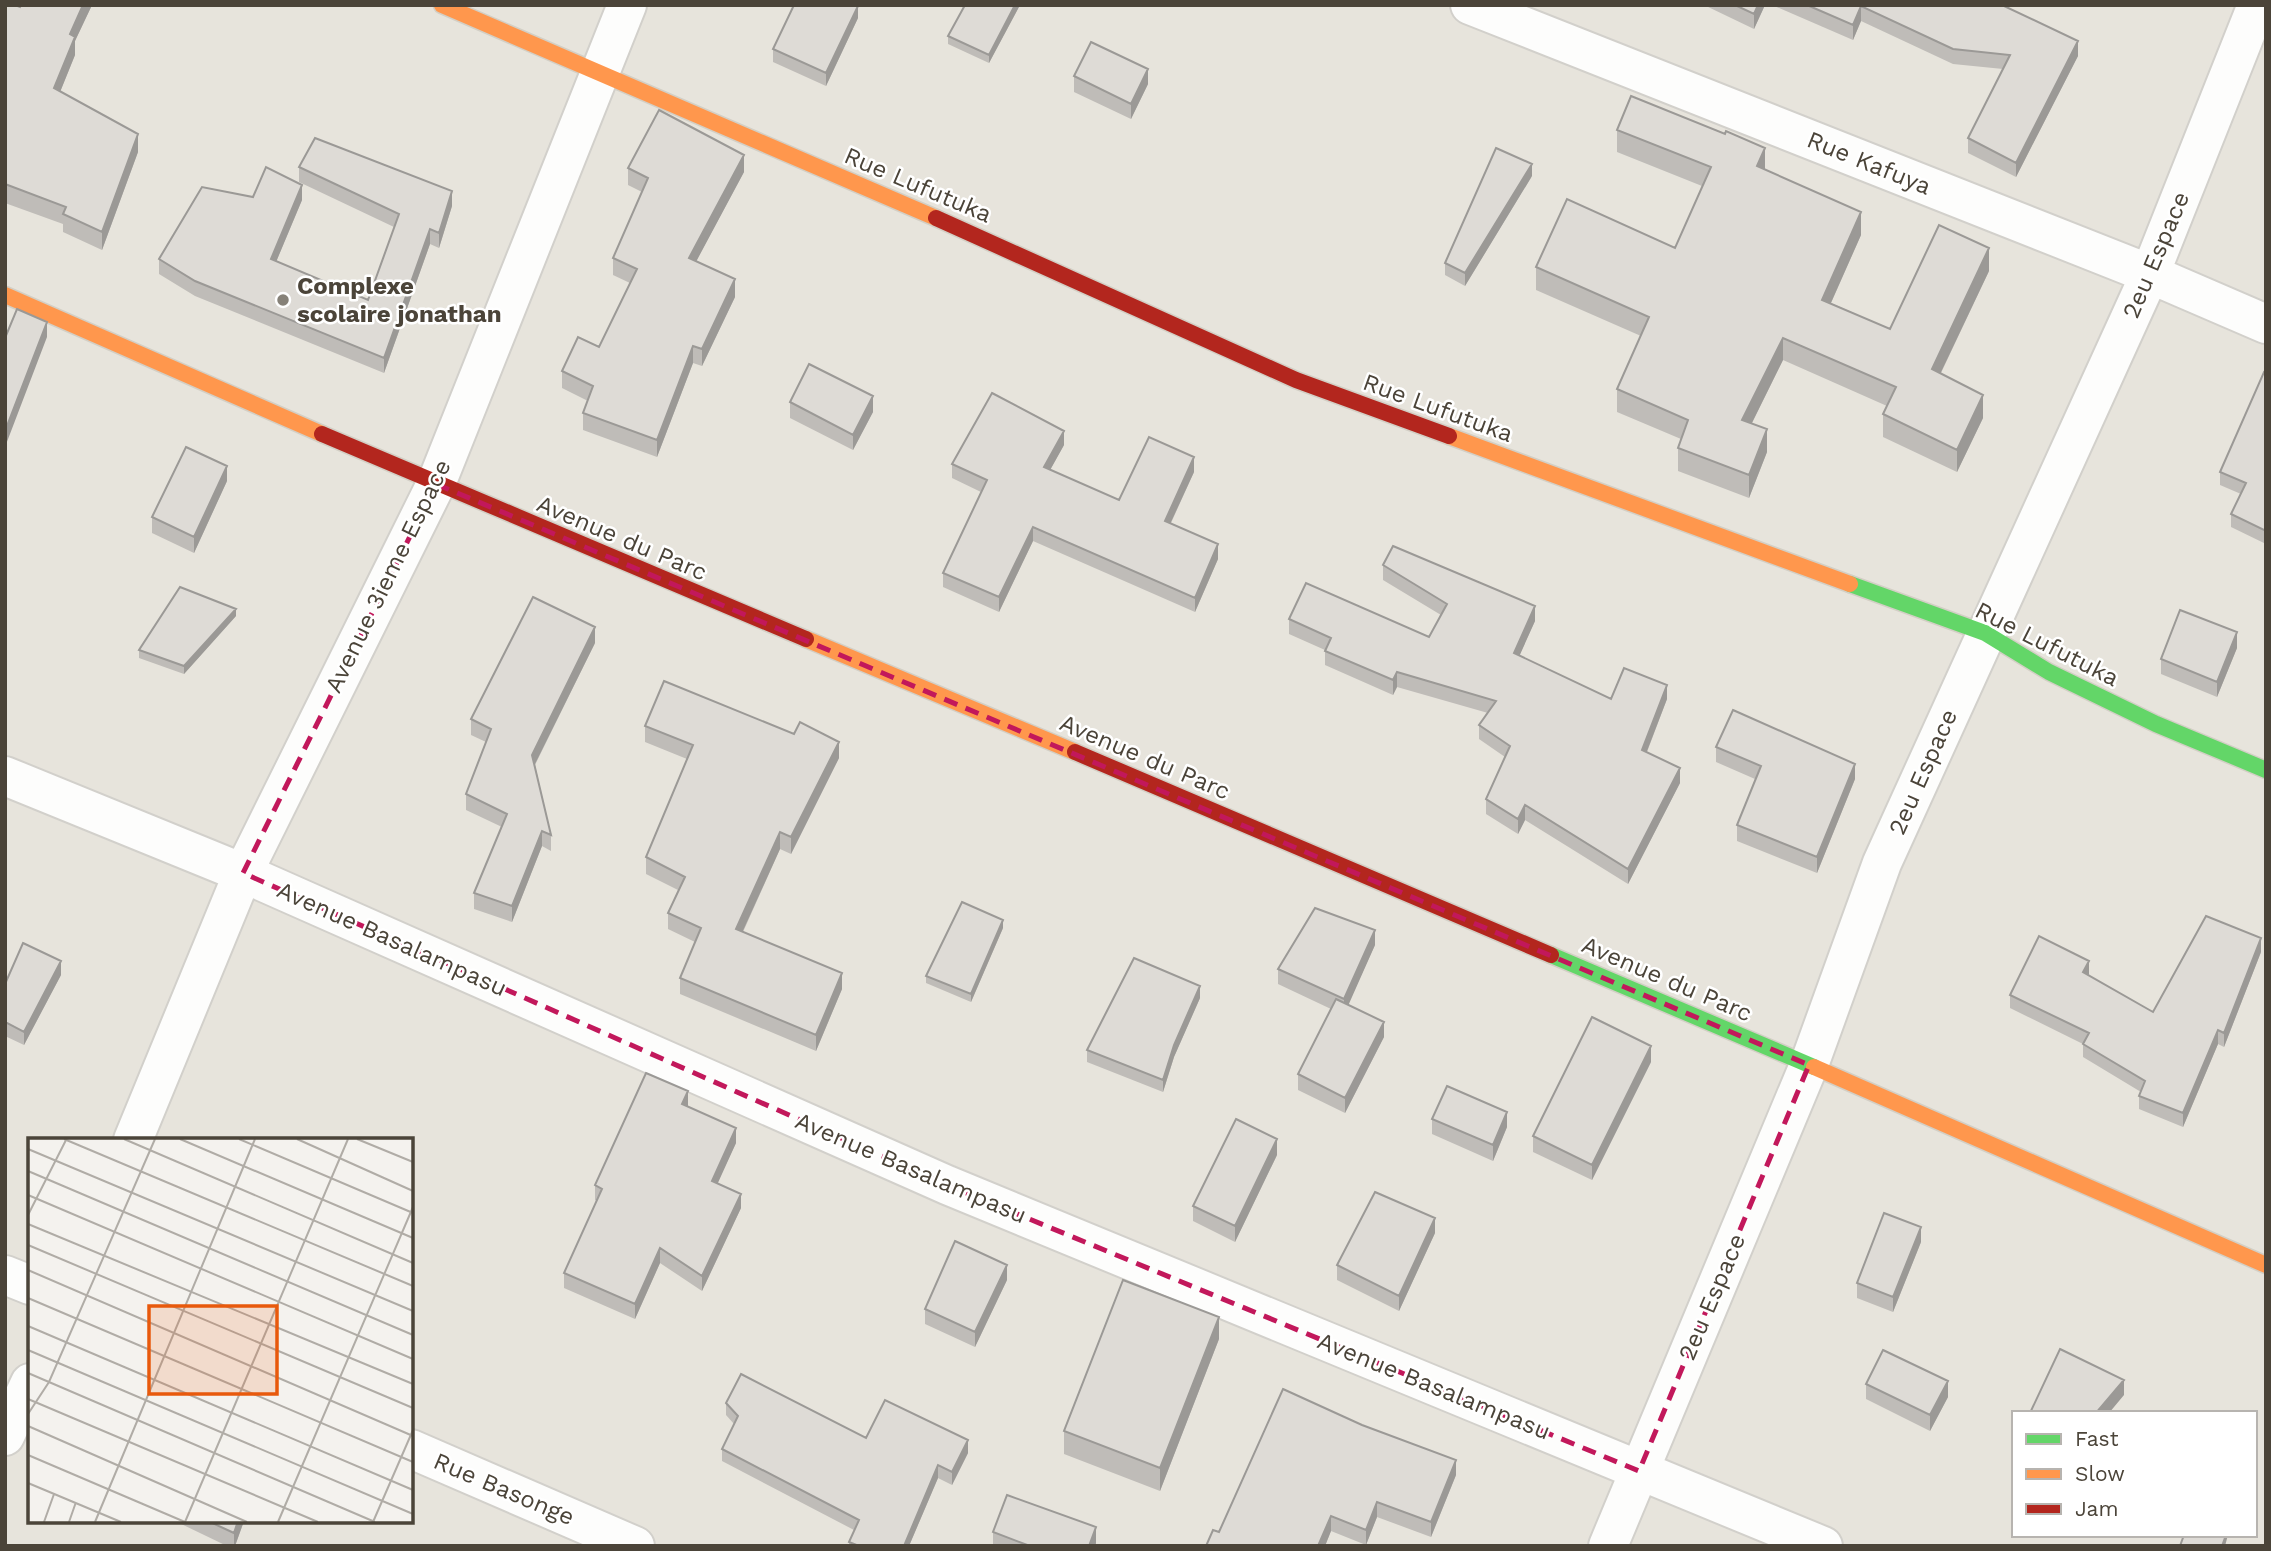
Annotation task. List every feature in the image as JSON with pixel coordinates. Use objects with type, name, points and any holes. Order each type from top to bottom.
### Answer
[{"type":"street","name":"Rue Lufutuka","points":[[442,5],[982,238],[1296,380],[1985,634],[2049,672],[2144,719],[2266,770]]},
{"type":"street","name":"Avenue 3ieme Espace","points":[[134,1138],[243,873],[436,484],[627,5]]},
{"type":"street","name":"Rue Kafuya","points":[[1470,5],[2150,274],[2266,324]]},
{"type":"street","name":"2eu Espace","points":[[1608,1546],[1809,1065],[1882,863],[2150,274],[2257,5]]},
{"type":"street","name":"Avenue du Parc","points":[[5,295],[436,484],[1167,791],[1809,1065],[2266,1265]]},
{"type":"street","name":"Avenue Basalampasu","points":[[5,776],[243,873],[947,1185],[1823,1546]]},
{"type":"street","points":[[5,1275],[28,1284]]},
{"type":"street","points":[[5,1436],[28,1387]]},
{"type":"street","name":"Rue Basonge","points":[[413,1450],[635,1546]]},
{"type":"highlighted area","points":[[436,484],[1809,1065],[1639,1471],[947,1185],[243,873]]},
{"type":"shaded area","points":[[5,5],[2266,5],[2266,1546],[5,1546]]},
{"type":"building","points":[[5,5],[83,5],[70,34],[75,37],[54,88],[138,134],[102,232],[63,214],[66,207],[5,184]]},
{"type":"building","points":[[794,5],[858,6],[826,73],[773,49]]},
{"type":"building","points":[[965,5],[1015,5],[989,55],[948,36]]},
{"type":"building","points":[[1735,5],[1758,5],[1754,14]]},
{"type":"building","points":[[1807,5],[2002,5],[2078,41],[2016,163],[1968,138],[2010,55],[1953,49],[1861,6],[1853,25]]},
{"type":"building","points":[[1091,42],[1148,69],[1131,104],[1074,76]]},
{"type":"building","points":[[1631,96],[1765,148],[1757,166],[1861,212],[1822,300],[1890,329],[1939,225],[1989,248],[1932,369],[1983,395],[1957,450],[1883,414],[1896,387],[1783,338],[1742,420],[1767,429],[1749,475],[1678,448],[1688,420],[1617,389],[1649,317],[1536,267],[1567,199],[1675,248],[1711,167],[1617,130]]},
{"type":"building","points":[[659,110],[744,155],[689,258],[735,279],[702,349],[693,346],[657,440],[583,413],[593,386],[562,371],[578,337],[599,347],[637,269],[613,258],[648,178],[628,168]]},
{"type":"building","points":[[315,138],[452,191],[439,233],[430,229],[384,358],[195,281],[159,259],[202,187],[253,197],[266,167],[302,185],[271,259],[368,300],[399,214],[299,167]]},
{"type":"building","points":[[1496,148],[1532,164],[1465,273],[1445,263]]},
{"type":"building","points":[[17,309],[47,322],[5,431],[5,338]]},
{"type":"building","points":[[809,364],[873,396],[853,435],[790,402]]},
{"type":"building","points":[[2264,372],[2266,531],[2231,514],[2246,483],[2220,472]]},
{"type":"building","points":[[992,393],[1064,431],[1044,467],[1119,500],[1149,437],[1194,457],[1165,521],[1218,544],[1195,598],[1033,527],[999,597],[943,573],[987,480],[952,464]]},
{"type":"building","points":[[186,447],[227,466],[194,537],[152,517]]},
{"type":"building","points":[[1393,546],[1535,606],[1514,653],[1611,699],[1624,668],[1667,685],[1642,750],[1680,768],[1628,869],[1525,805],[1518,819],[1486,799],[1510,746],[1479,725],[1496,701],[1397,672],[1393,680],[1325,651],[1331,638],[1289,619],[1306,583],[1429,637],[1447,604],[1383,565]]},
{"type":"building","points":[[180,587],[236,609],[184,666],[139,650]]},
{"type":"building","points":[[533,597],[595,627],[532,755],[551,835],[542,831],[512,906],[474,893],[507,814],[466,794],[491,729],[471,719]]},
{"type":"building","points":[[2180,610],[2237,632],[2217,682],[2161,659]]},
{"type":"building","points":[[664,681],[794,734],[800,722],[839,742],[791,837],[780,832],[736,929],[842,973],[816,1035],[680,978],[701,928],[668,913],[685,877],[646,857],[693,745],[645,726]]},
{"type":"building","points":[[1733,710],[1855,764],[1817,857],[1737,825],[1761,766],[1716,747]]},
{"type":"building","points":[[962,902],[1003,920],[971,994],[926,976]]},
{"type":"building","points":[[1315,908],[1375,930],[1344,999],[1278,969]]},
{"type":"building","points":[[2206,916],[2261,938],[2224,1033],[2218,1030],[2183,1113],[2139,1096],[2145,1081],[2083,1044],[2089,1033],[2010,995],[2039,936],[2089,961],[2083,972],[2153,1012]]},
{"type":"building","points":[[23,943],[61,961],[24,1032],[5,1022],[5,984]]},
{"type":"building","points":[[1134,958],[1200,986],[1174,1045],[1163,1080],[1087,1050]]},
{"type":"building","points":[[1336,999],[1384,1022],[1345,1098],[1298,1074]]},
{"type":"building","points":[[1592,1017],[1651,1046],[1592,1165],[1533,1136]]},
{"type":"building","points":[[646,1073],[688,1091],[682,1104],[736,1128],[712,1181],[741,1194],[702,1276],[660,1248],[635,1304],[564,1273],[602,1189],[595,1185]]},
{"type":"building","points":[[1447,1086],[1507,1112],[1493,1145],[1432,1119]]},
{"type":"building","points":[[1236,1119],[1277,1139],[1235,1226],[1193,1206]]},
{"type":"building","points":[[1375,1192],[1435,1218],[1399,1296],[1337,1265]]},
{"type":"building","points":[[1884,1213],[1921,1227],[1893,1297],[1857,1283]]},
{"type":"building","points":[[955,1241],[1007,1265],[975,1332],[925,1309]]},
{"type":"building","points":[[1123,1280],[1219,1317],[1160,1468],[1064,1431]]},
{"type":"building","points":[[2060,1349],[2124,1380],[2098,1411],[2031,1411]]},
{"type":"building","points":[[1883,1350],[1948,1381],[1930,1415],[1866,1384]]},
{"type":"building","points":[[741,1374],[866,1438],[885,1400],[968,1440],[952,1472],[938,1465],[904,1546],[859,1546],[849,1542],[859,1520],[722,1449],[738,1416],[726,1403]]},
{"type":"building","points":[[1283,1389],[1362,1425],[1456,1460],[1431,1522],[1377,1502],[1366,1530],[1331,1516],[1318,1546],[1206,1546],[1213,1530],[1219,1532]]},
{"type":"building","points":[[1007,1495],[1096,1527],[1089,1546],[1030,1546],[993,1532]]},
{"type":"building","points":[[212,1523],[237,1523],[234,1533]]},
{"type":"building","points":[[2183,1537],[2225,1537],[2222,1546],[2180,1546]]},
{"type":"traffic: fast","points":[[1850,584],[1985,633],[2049,672],[2156,724],[2266,770]]},
{"type":"traffic: fast","points":[[1551,955],[1814,1067]]},
{"type":"traffic: slow","points":[[442,5],[936,218]]},
{"type":"traffic: slow","points":[[5,295],[322,434]]},
{"type":"traffic: slow","points":[[1449,436],[1850,584]]},
{"type":"traffic: slow","points":[[806,639],[1075,752]]},
{"type":"traffic: slow","points":[[1814,1067],[2266,1265]]},
{"type":"traffic: jam","points":[[936,218],[1296,380],[1449,436]]},
{"type":"traffic: jam","points":[[322,434],[806,639]]},
{"type":"traffic: jam","points":[[1075,752],[1551,955]]},
{"type":"place","name":"Complexe scolaire jonathan","points":[[283,300]]}]
